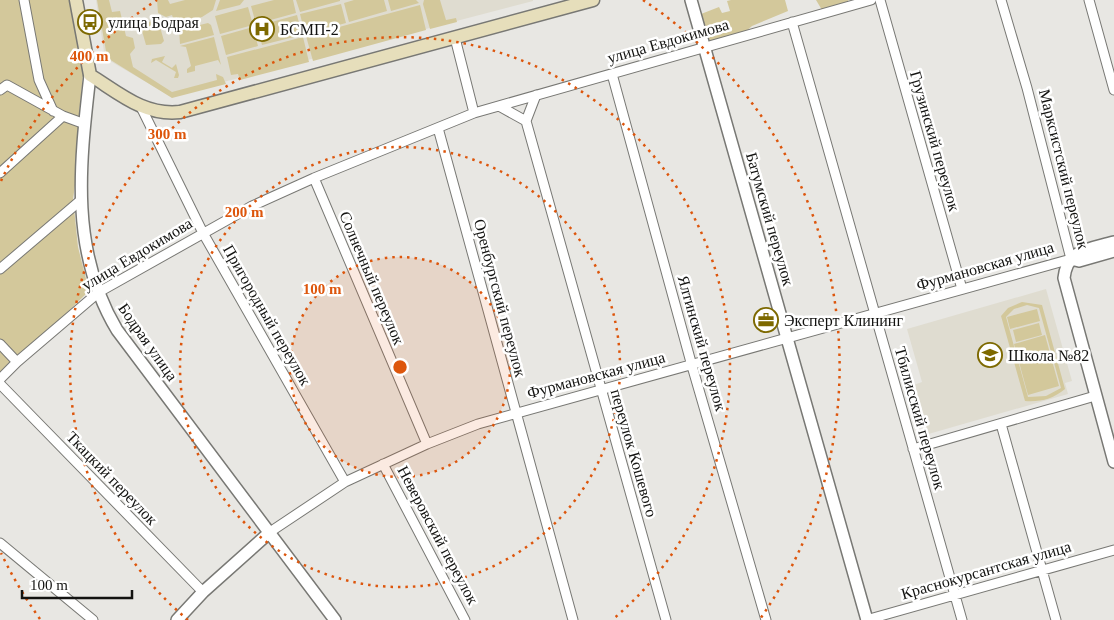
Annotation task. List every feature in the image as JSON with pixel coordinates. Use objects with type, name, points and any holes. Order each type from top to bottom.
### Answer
[{"type":"main road","name":"Бодрая улица","points":[[76,0],[90,75]]},
{"type":"main road","points":[[90,75],[141,107],[156,112],[180,112],[593,0]]},
{"type":"street","points":[[24,0],[39,80],[53,111]]},
{"type":"street","name":"Батумский переулок","points":[[691,0],[867,620]]},
{"type":"street","name":"улица Евдокимова","points":[[0,380],[17,362],[99,292],[252,206],[314,178],[474,113],[871,0]]},
{"type":"street","name":"Грузинский переулок","points":[[880,0],[962,289]]},
{"type":"street","name":"Марксистский переулок","points":[[1001,0],[1027,88],[1071,259],[1065,267],[1064,278],[1114,462]]},
{"type":"street","points":[[1089,0],[1114,90]]},
{"type":"street","name":"Тбилисский переулок","points":[[792,22],[962,620]]},
{"type":"street","points":[[455,38],[474,113]]},
{"type":"street","name":"Ялтинский переулок","points":[[612,74],[692,366],[766,620]]},
{"type":"street","name":"Бодрая улица","points":[[90,75],[81,200],[85,248],[99,292],[117,330],[335,620]]},
{"type":"street","points":[[0,90],[7,85],[53,111],[85,124]]},
{"type":"street","points":[[499,106],[526,121],[536,95]]},
{"type":"street","name":"Пригородный переулок","points":[[141,107],[203,233],[345,482]]},
{"type":"street","points":[[0,172],[63,116]]},
{"type":"street","name":"переулок Кошевого","points":[[526,121],[666,620]]},
{"type":"street","name":"Оренбургский переулок","points":[[438,128],[573,620]]},
{"type":"street","name":"Солнечный переулок","points":[[314,178],[427,444]]},
{"type":"street","points":[[0,269],[81,200]]},
{"type":"street","name":"Фурмановская улица","points":[[1071,259],[1076,253],[1114,242]]},
{"type":"street","name":"Фурмановская улица","points":[[177,620],[203,592],[270,532],[345,482],[427,444],[478,424],[516,413],[692,366],[1071,259],[1079,261],[1114,251]]},
{"type":"street","points":[[0,344],[17,362]]},
{"type":"street","name":"Ткацкий переулок","points":[[0,384],[203,592]]},
{"type":"street","points":[[913,449],[1095,396]]},
{"type":"street","points":[[1001,424],[1056,620]]},
{"type":"street","name":"Неверовский переулок","points":[[383,464],[465,620]]},
{"type":"street","points":[[0,543],[93,620]]},
{"type":"street","name":"Краснокурсантская улица","points":[[867,620],[1114,550]]},
{"type":"shaded area","points":[[0,0],[72,0],[84,65],[78,124],[78,165],[73,199],[78,247],[89,291],[0,378]]},
{"type":"shaded area","name":"БСМП-2","points":[[96,0],[533,1],[170,96],[105,58]]},
{"type":"shaded area","points":[[97,0],[109,0],[112,12],[120,11],[126,36],[133,38],[135,48],[130,54],[133,67],[172,92],[217,80],[216,74],[223,77],[226,84],[172,98],[109,59],[107,57]]},
{"type":"shaded area","points":[[157,0],[168,0],[170,4],[185,0],[216,0],[213,10],[202,17],[175,24],[172,15],[166,17],[158,13]]},
{"type":"shaded area","points":[[220,0],[244,0],[240,5],[216,11]]},
{"type":"shaded area","points":[[274,0],[293,0],[296,13],[256,24],[251,6]]},
{"type":"shaded area","points":[[296,0],[340,0],[340,1],[300,12]]},
{"type":"shaded area","points":[[354,0],[384,0],[387,11],[349,22],[344,3]]},
{"type":"shaded area","points":[[388,0],[416,0],[419,3],[391,11]]},
{"type":"shaded area","points":[[424,0],[440,0],[446,20],[456,18],[457,22],[430,29],[423,4]]},
{"type":"shaded area","points":[[785,0],[788,11],[752,26],[743,34],[713,42],[707,38],[701,14],[719,7],[722,13],[730,11],[727,1]]},
{"type":"shaded area","points":[[816,0],[848,0],[849,3],[822,10]]},
{"type":"shaded area","points":[[341,4],[346,23],[305,34],[300,14]]},
{"type":"shaded area","points":[[420,5],[426,30],[313,61],[306,36]]},
{"type":"shaded area","points":[[248,7],[253,25],[220,34],[215,16]]},
{"type":"shaded area","points":[[297,15],[302,35],[262,45],[257,26]]},
{"type":"shaded area","points":[[158,20],[164,41],[161,44],[146,45],[140,24]]},
{"type":"shaded area","points":[[208,23],[211,25],[214,35],[180,44],[179,30]]},
{"type":"shaded area","points":[[253,27],[258,46],[226,55],[221,36]]},
{"type":"shaded area","points":[[214,37],[221,65],[218,60],[195,66],[195,71],[187,73],[187,69],[191,66],[186,47],[180,46]]},
{"type":"shaded area","points":[[303,37],[309,62],[240,80],[238,74],[231,75],[227,57]]},
{"type":"shaded area","points":[[165,56],[162,62],[172,68],[176,64],[178,78],[174,78],[176,72],[156,60],[151,63],[152,59]]},
{"type":"shaded area","name":"Школа №82","points":[[1046,289],[1072,381],[1065,383],[1068,394],[925,435],[911,386],[922,382],[907,329]]},
{"type":"shaded area","points":[[1022,302],[1042,305],[1065,389],[1056,395],[1042,400],[1025,401],[1001,316],[1008,308]],"holes":[[[1027,305],[1039,308],[1061,388],[1046,396],[1028,397],[1006,317],[1014,309]]]},
{"type":"shaded area","points":[[1037,309],[1040,321],[1010,329],[1007,317]]},
{"type":"shaded area","points":[[1039,323],[1042,335],[1016,342],[1013,330]]},
{"type":"shaded area","points":[[1045,335],[1059,386],[1028,395],[1014,344]]},
{"type":"place","name":"улица Бодрая","points":[[90,22]]},
{"type":"place","name":"БСМП-2","points":[[262,29]]},
{"type":"place","name":"Эксперт Клининг","points":[[766,320]]},
{"type":"place","name":"Школа №82","points":[[990,355]]}]
